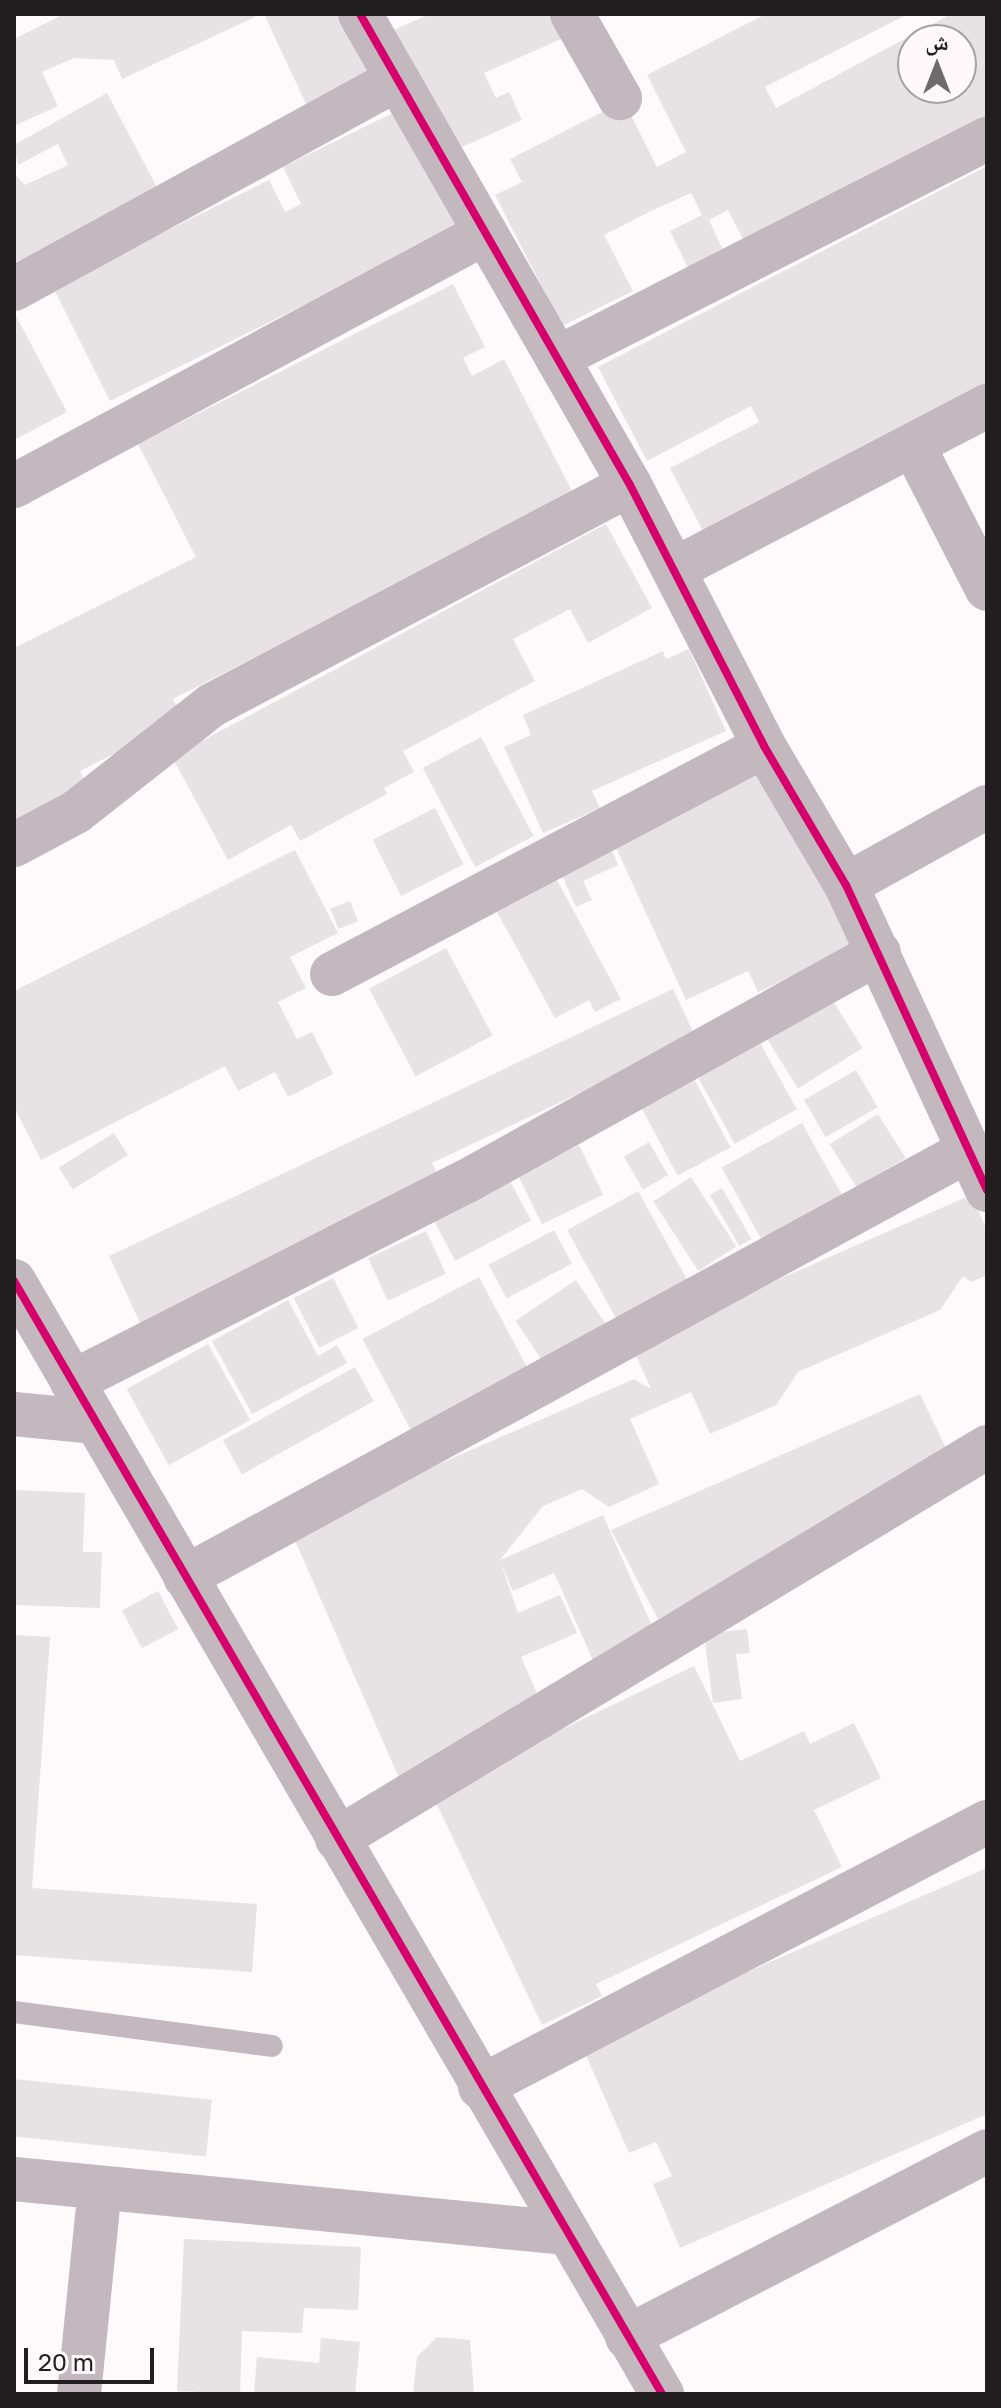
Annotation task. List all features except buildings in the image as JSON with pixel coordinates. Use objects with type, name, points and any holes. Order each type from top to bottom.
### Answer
[{"type":"street","points":[[572,14],[620,98]]},
{"type":"street","points":[[366,16],[397,79],[630,485],[764,746],[846,885],[987,1190]]},
{"type":"street","points":[[14,289],[397,79]]},
{"type":"street","points":[[557,358],[987,139]]},
{"type":"street","points":[[14,486],[485,233]]},
{"type":"street","points":[[675,569],[987,406]]},
{"type":"street","points":[[913,445],[987,589]]},
{"type":"street","points":[[14,845],[76,812],[212,705],[630,485]]},
{"type":"street","points":[[332,974],[764,746]]},
{"type":"street","points":[[846,885],[987,807]]},
{"type":"street","points":[[72,1382],[467,1181],[879,953]]},
{"type":"street","points":[[185,1577],[969,1150]]},
{"type":"street","points":[[14,1281],[480,2087],[662,2394]]},
{"type":"street","points":[[14,1414],[96,1422]]},
{"type":"street","points":[[337,1839],[987,1447]]},
{"type":"street","points":[[480,2087],[987,1822]]},
{"type":"street","points":[[627,2337],[987,2151]]},
{"type":"street","points":[[14,2179],[566,2233]]},
{"type":"street","points":[[79,2394],[100,2188]]},
{"type":"lane","points":[[14,2012],[272,2046]]},
{"type":"cycle path","points":[[360,14],[630,485],[764,746],[846,885],[987,1190]]},
{"type":"cycle path","points":[[14,1281],[662,2394]]}]
